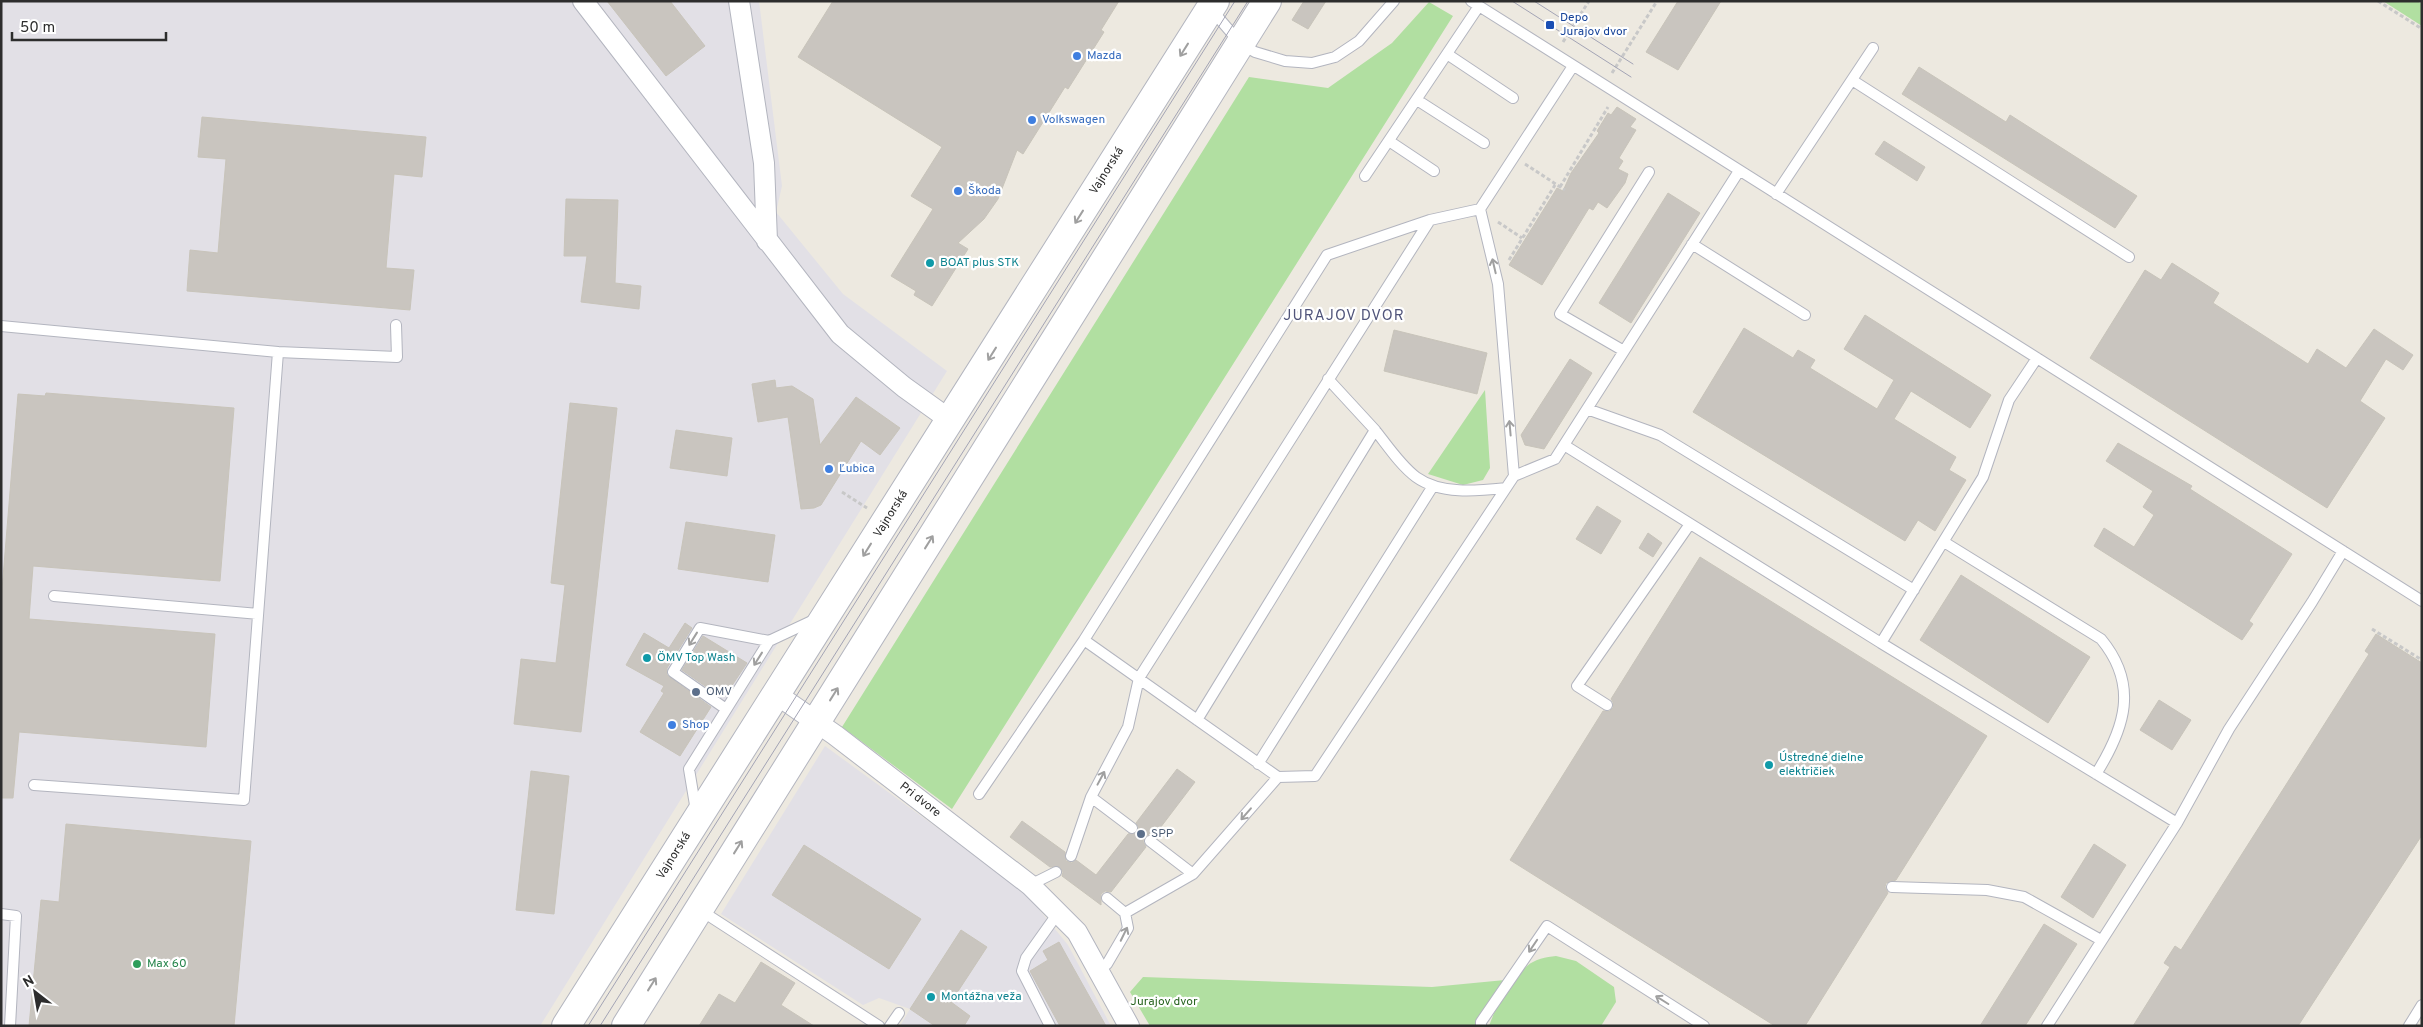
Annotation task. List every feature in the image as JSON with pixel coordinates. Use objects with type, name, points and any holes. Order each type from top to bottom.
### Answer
[{"type":"main road","points":[[626,1026],[1267,1]]},
{"type":"main road","name":"Vajnorská","points":[[566,1026],[1213,5]]},
{"type":"street","points":[[583,1],[767,241],[786,261],[840,334],[904,387],[950,420]]},
{"type":"street","points":[[739,1],[764,163],[767,241]]},
{"type":"street","name":"Pri dvore","points":[[776,694],[816,722],[1030,885],[1077,932],[1129,1026]]},
{"type":"lane","points":[[1213,5],[1241,44],[1256,52],[1285,61],[1312,63],[1335,58],[1359,42],[1394,1]]},
{"type":"lane","points":[[1365,176],[1447,54],[1475,4],[2422,601]]},
{"type":"lane","points":[[1776,194],[1873,48]]},
{"type":"lane","points":[[1447,54],[1513,98]]},
{"type":"lane","points":[[979,794],[1084,640],[1327,255],[1430,220],[1480,210],[1574,66]]},
{"type":"lane","points":[[1852,80],[2129,256]]},
{"type":"lane","points":[[1417,100],[1484,143]]},
{"type":"lane","points":[[1389,141],[1434,171]]},
{"type":"lane","points":[[1084,640],[1278,777],[1315,776],[1514,476],[1555,459],[1739,171]]},
{"type":"lane","points":[[1624,350],[1560,314],[1649,172]]},
{"type":"lane","points":[[1480,210],[1498,284],[1514,476]]},
{"type":"lane","points":[[1071,856],[1091,797],[1128,727],[1139,678],[1430,220]]},
{"type":"lane","points":[[1692,244],[1804,315]]},
{"type":"lane","points":[[1,326],[278,352],[397,357],[396,325]]},
{"type":"lane","points":[[34,785],[244,800],[278,352]]},
{"type":"lane","points":[[1881,643],[1983,478],[2009,400],[2037,358]]},
{"type":"lane","points":[[1328,380],[1415,476],[1433,486],[1474,491],[1506,488]]},
{"type":"lane","points":[[1587,409],[1660,435],[1914,590]]},
{"type":"lane","points":[[1197,720],[1375,430]]},
{"type":"lane","points":[[1564,446],[1881,643],[2177,823]]},
{"type":"lane","points":[[1258,764],[1433,486]]},
{"type":"lane","points":[[1607,705],[1577,686],[1690,524]]},
{"type":"lane","points":[[1944,542],[2101,639],[2110,650],[2118,665],[2122,682],[2124,710],[2116,741],[2096,774]]},
{"type":"lane","points":[[2047,1026],[2177,823],[2228,728],[2312,602],[2343,551]]},
{"type":"lane","points":[[54,596],[258,614]]},
{"type":"lane","points":[[697,819],[689,769],[769,641],[826,615]]},
{"type":"lane","points":[[726,709],[672,672],[700,628],[769,641]]},
{"type":"lane","points":[[1125,913],[1193,874],[1278,777]]},
{"type":"lane","points":[[1091,797],[1132,828]]},
{"type":"lane","points":[[1150,841],[1193,874]]},
{"type":"lane","points":[[1030,885],[1056,872]]},
{"type":"lane","points":[[1892,887],[1987,890],[2024,897],[2101,940]]},
{"type":"lane","points":[[1099,970],[1107,964],[1128,928],[1125,913],[1107,898]]},
{"type":"lane","points":[[699,909],[879,1026]]},
{"type":"lane","points":[[1050,1026],[1022,971],[1026,958],[1058,913]]},
{"type":"lane","points":[[1,914],[16,916],[10,1026]]},
{"type":"lane","points":[[1481,1026],[1481,1022],[1547,926],[1704,1026]]},
{"type":"lane","points":[[2409,1026],[2422,1005]]},
{"type":"lane","points":[[890,1026],[899,1013]]},
{"type":"path","points":[[1556,55],[1589,1]]},
{"type":"path","points":[[1604,85],[1657,1]]},
{"type":"path","points":[[2378,1],[2422,29]]},
{"type":"path","points":[[1560,187],[1608,107]]},
{"type":"path","points":[[1514,157],[1565,190]]},
{"type":"path","points":[[1508,262],[1556,185]]},
{"type":"path","points":[[842,492],[870,510]]},
{"type":"path","points":[[2372,629],[2422,660]]},
{"type":"shaded area","points":[[1,1],[759,1],[782,186],[776,212],[843,294],[947,371],[540,1026],[1,1026]]},
{"type":"shaded area","points":[[825,746],[1024,891],[1068,945],[1111,1026],[900,1026],[910,1009],[879,998],[863,1005],[721,914]]},
{"type":"green space","points":[[2383,1],[2417,1],[2422,4],[2422,26]]},
{"type":"green space","points":[[1429,2],[1453,16],[952,809],[842,727],[1249,77],[1328,88],[1392,43]]},
{"type":"green space","points":[[1485,390],[1490,468],[1483,480],[1463,485],[1428,474]]},
{"type":"green space","points":[[1556,956],[1576,961],[1614,987],[1616,1002],[1601,1026],[1489,1026],[1505,993],[1516,977],[1537,960]]},
{"type":"green space","name":"Jurajov dvor","points":[[1143,977],[1432,987],[1505,980],[1476,1026],[1150,1026],[1130,992]]},
{"type":"building","points":[[607,1],[670,1],[705,46],[666,76]]},
{"type":"building","points":[[833,1],[1119,1],[1101,30],[1104,32],[1068,89],[1065,87],[1023,154],[1017,150],[998,199],[984,219],[958,243],[968,249],[932,306],[914,295],[916,291],[891,276],[933,209],[911,196],[942,147],[798,57]]},
{"type":"building","points":[[1304,1],[1326,1],[1308,29],[1292,20]]},
{"type":"building","points":[[1678,1],[1721,1],[1678,70],[1646,52]]},
{"type":"building","points":[[1919,67],[2006,122],[2010,115],[2137,196],[2115,228],[1902,94]]},
{"type":"building","points":[[1617,107],[1636,119],[1630,127],[1636,130],[1619,158],[1623,161],[1618,169],[1628,174],[1625,183],[1607,208],[1598,202],[1593,210],[1589,208],[1542,285],[1509,265],[1557,188],[1563,191],[1571,173],[1599,133],[1597,131],[1608,113],[1611,115]]},
{"type":"building","points":[[202,117],[426,137],[422,177],[394,174],[386,268],[414,270],[410,310],[187,291],[190,250],[218,253],[226,159],[198,157]]},
{"type":"building","points":[[1884,141],[1925,167],[1917,181],[1875,154]]},
{"type":"building","points":[[1668,193],[1700,213],[1631,323],[1599,303]]},
{"type":"building","points":[[566,199],[618,200],[615,283],[641,286],[639,309],[581,302],[587,256],[564,256]]},
{"type":"building","points":[[2172,263],[2219,293],[2213,303],[2308,364],[2317,349],[2346,368],[2374,329],[2413,355],[2403,370],[2386,359],[2360,401],[2385,418],[2327,508],[2090,358],[2145,270],[2161,280]]},
{"type":"building","points":[[1865,315],[1991,395],[1970,428],[1911,391],[1894,419],[1956,457],[1949,470],[1966,480],[1935,531],[1918,520],[1905,541],[1693,412],[1744,328],[1793,358],[1798,350],[1815,360],[1810,368],[1877,409],[1894,380],[1844,349]]},
{"type":"building","points":[[1394,330],[1487,353],[1477,394],[1384,371]]},
{"type":"building","points":[[1570,359],[1592,373],[1544,449],[1525,445],[1521,435]]},
{"type":"building","points":[[775,380],[776,388],[792,386],[813,399],[820,445],[856,397],[900,428],[880,455],[861,441],[821,505],[814,508],[801,509],[788,417],[758,422],[752,384]]},
{"type":"building","points":[[46,393],[234,408],[220,581],[33,566],[29,619],[215,634],[206,747],[19,732],[13,798],[1,798],[1,602],[18,394],[45,396]]},
{"type":"building","points":[[570,403],[617,408],[581,732],[514,724],[521,659],[556,663],[565,585],[551,583]]},
{"type":"building","points":[[676,430],[732,438],[727,476],[670,468]]},
{"type":"building","points":[[2118,443],[2192,486],[2190,489],[2292,554],[2249,621],[2253,624],[2242,640],[2094,546],[2104,528],[2134,547],[2154,515],[2143,507],[2153,491],[2106,461]]},
{"type":"building","points":[[1597,506],[1621,521],[1601,554],[1576,539]]},
{"type":"building","points":[[686,522],[775,535],[768,582],[678,569]]},
{"type":"building","points":[[1648,533],[1662,543],[1653,557],[1639,548]]},
{"type":"building","name":"Ústredné dielne električiek","points":[[1700,557],[1987,736],[1896,880],[1886,883],[1885,887],[1888,893],[1805,1026],[1775,1026],[1510,860],[1603,711],[1610,711],[1613,708],[1611,699]]},
{"type":"building","points":[[1961,575],[2090,657],[2048,723],[1920,640]]},
{"type":"building","points":[[685,623],[692,628],[667,668],[667,675],[711,707],[680,756],[640,732],[664,693],[661,691],[664,686],[626,665],[644,633],[669,648]]},
{"type":"building","points":[[2376,634],[2422,663],[2422,835],[2298,1026],[2133,1026],[2170,967],[2164,963],[2175,946],[2181,950],[2369,654],[2365,651]]},
{"type":"building","points":[[703,636],[747,663],[729,690],[724,686],[718,695],[682,670]]},
{"type":"building","points":[[2159,700],[2191,720],[2172,750],[2140,730]]},
{"type":"building","name":"SPP","points":[[1177,769],[1195,782],[1154,836],[1150,834],[1145,836],[1143,841],[1146,847],[1111,892],[1105,891],[1101,894],[1101,905],[1062,876],[1063,872],[1060,867],[1050,867],[1010,837],[1022,821],[1065,852],[1066,861],[1072,863],[1076,860],[1096,875],[1128,834],[1137,832],[1139,828],[1136,823]]},
{"type":"building","points":[[531,771],[569,776],[554,914],[516,910]]},
{"type":"building","name":"Max 60","points":[[66,824],[251,841],[234,1026],[29,1026],[41,900],[59,902]]},
{"type":"building","points":[[2094,844],[2126,865],[2093,918],[2061,897]]},
{"type":"building","points":[[804,845],[921,919],[889,969],[772,895]]},
{"type":"building","points":[[2044,924],[2077,944],[2025,1026],[1980,1026]]},
{"type":"building","points":[[961,930],[987,947],[951,1002],[970,1016],[964,1026],[935,1026],[910,1009]]},
{"type":"building","points":[[1059,942],[1106,1026],[1060,1026],[1030,971],[1048,960],[1043,951]]},
{"type":"building","points":[[761,962],[795,983],[781,1005],[814,1026],[699,1026],[719,994],[735,1003]]},
{"type":"tram line","points":[[588,1026],[1235,1]]},
{"type":"tram line","points":[[600,1026],[1248,1]]},
{"type":"tram line","points":[[1512,1],[1631,77]]},
{"type":"tram line","points":[[1534,1],[1633,64]]},
{"type":"place","name":"Depo Jurajov dvor","points":[[1550,25]]},
{"type":"place","name":"Mazda","points":[[1077,56]]},
{"type":"place","name":"Volkswagen","points":[[1032,120]]},
{"type":"place","name":"Škoda","points":[[958,191]]},
{"type":"place","name":"BOAT plus STK","points":[[930,263]]},
{"type":"place","name":"Ľubica","points":[[829,469]]},
{"type":"place","name":"ÖMV Top Wash","points":[[647,658]]},
{"type":"place","name":"OMV","points":[[696,692]]},
{"type":"place","name":"Shop","points":[[672,725]]},
{"type":"place","name":"Ústredné dielne električiek","points":[[1769,765]]},
{"type":"place","name":"SPP","points":[[1141,834]]},
{"type":"place","name":"Max 60","points":[[137,964]]},
{"type":"place","name":"Montážna veža","points":[[931,997]]},
{"type":"district","name":"JURAJOV DVOR","points":[[1344,316]]}]
